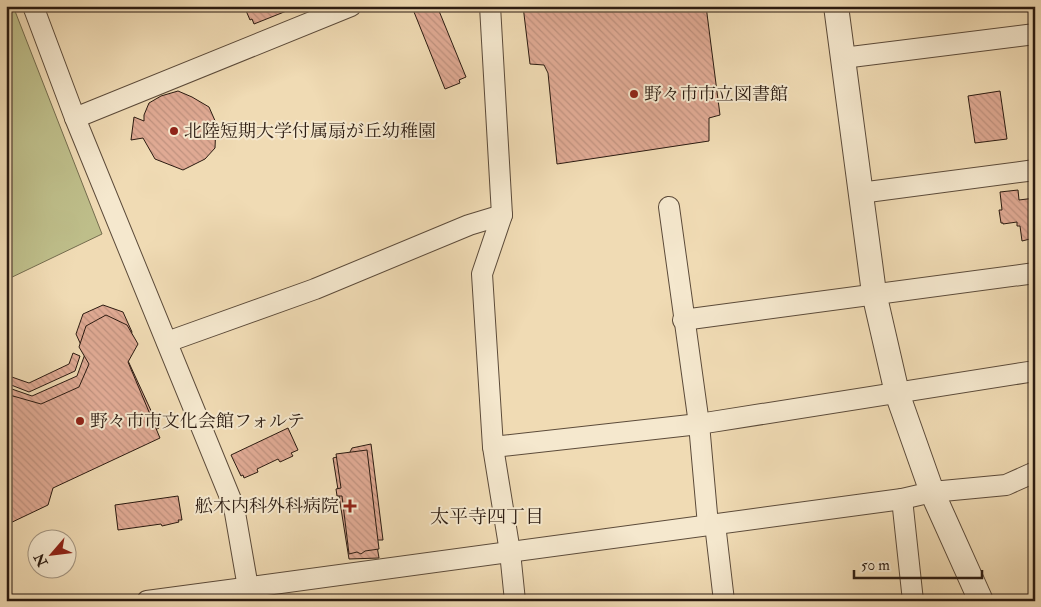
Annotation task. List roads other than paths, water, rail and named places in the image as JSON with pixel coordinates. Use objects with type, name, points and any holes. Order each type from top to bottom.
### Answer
[{"type":"street","points":[[33,6],[75,118],[234,507],[250,594]]},
{"type":"street","points":[[75,118],[351,6]]},
{"type":"street","points":[[490,6],[502,215],[482,274],[494,447],[510,552],[515,601]]},
{"type":"street","points":[[836,6],[874,293],[897,393],[932,492],[981,601]]},
{"type":"street","points":[[843,58],[1035,34]]},
{"type":"street","points":[[860,193],[1035,170]]},
{"type":"street","points":[[669,207],[683,320],[724,601]]},
{"type":"street","points":[[167,342],[315,289],[469,225],[502,215]]},
{"type":"street","points":[[683,320],[1035,273]]},
{"type":"street","points":[[494,447],[698,424],[1035,371]]},
{"type":"street","points":[[147,601],[250,594],[510,552],[902,499],[932,492],[1006,485],[1035,472]]},
{"type":"street","points":[[902,499],[913,601]]},
{"type":"place","name":"野々市市立図書館","points":[[634,94]]},
{"type":"place","name":"北陸短期大学付属扇が丘幼稚園","points":[[174,131]]},
{"type":"place","name":"野々市市文化会館フォルテ","points":[[80,421]]},
{"type":"place","name":"舩木内科外科病院","points":[[350,506]]},
{"type":"district","name":"太平寺四丁目","points":[[487,516]]}]
